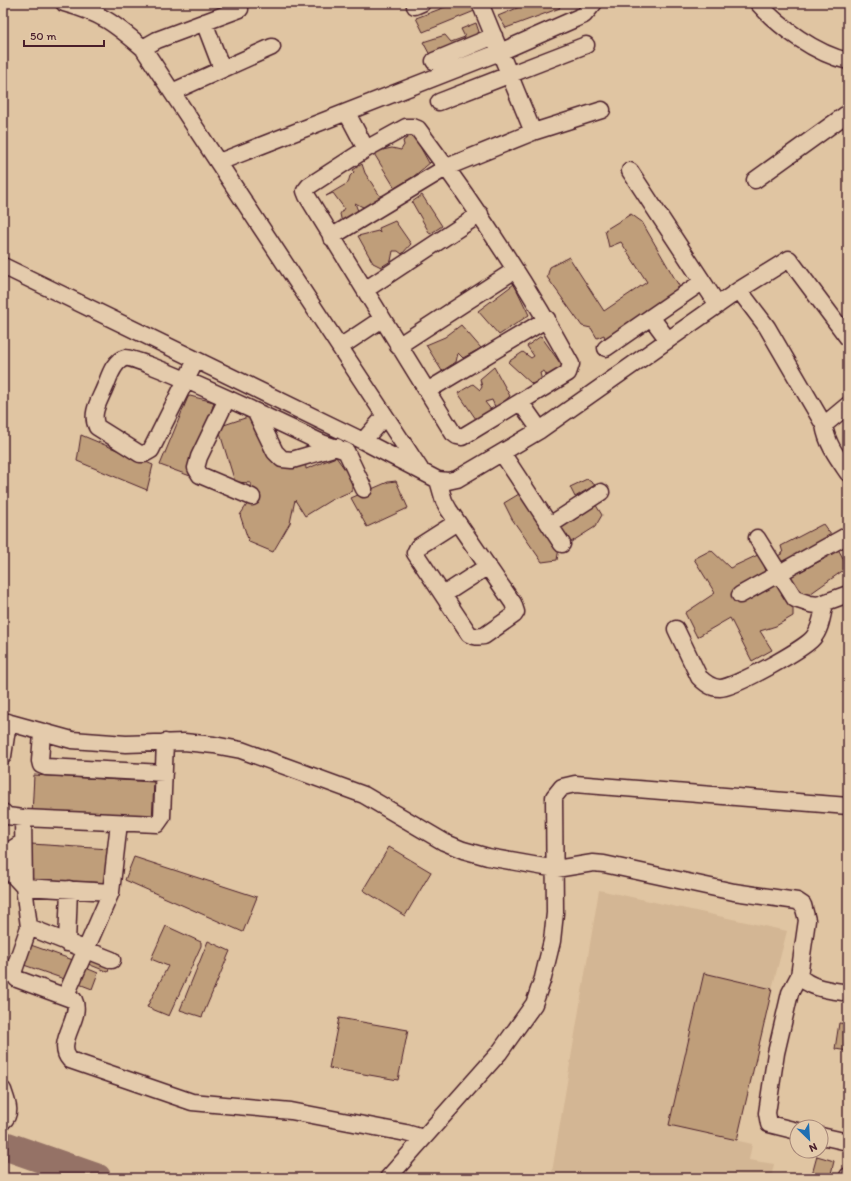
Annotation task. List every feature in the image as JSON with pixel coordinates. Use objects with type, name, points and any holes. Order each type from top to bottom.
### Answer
[{"type":"lane","points":[[64,3],[100,9],[143,48],[421,470]]},
{"type":"lane","points":[[480,3],[533,132]]},
{"type":"lane","points":[[219,162],[500,52],[584,15],[594,3]]},
{"type":"lane","points":[[758,3],[771,18],[806,42],[841,59],[848,60]]},
{"type":"lane","points":[[143,48],[157,40],[240,9]]},
{"type":"lane","points":[[204,22],[222,69]]},
{"type":"lane","points":[[434,61],[494,36]]},
{"type":"lane","points":[[439,102],[586,45]]},
{"type":"lane","points":[[172,92],[272,47]]},
{"type":"lane","points":[[331,236],[447,167],[533,132],[602,110]]},
{"type":"lane","points":[[347,113],[366,149]]},
{"type":"lane","points":[[755,180],[848,113]]},
{"type":"lane","points":[[413,126],[418,129],[480,214],[547,319],[571,364],[571,369],[568,373],[521,404],[462,437],[457,436],[398,346],[305,191],[308,186],[366,149],[406,127],[413,126]]},
{"type":"lane","points":[[630,171],[718,305]]},
{"type":"lane","points":[[365,290],[480,214]]},
{"type":"lane","points":[[3,266],[364,441],[438,480],[448,481],[457,480],[540,430],[739,290],[789,259],[848,338]]},
{"type":"lane","points":[[398,346],[515,270]]},
{"type":"lane","points":[[606,348],[702,282]]},
{"type":"lane","points":[[739,290],[767,327],[824,425],[830,446],[848,473]]},
{"type":"lane","points":[[651,317],[668,340]]},
{"type":"lane","points":[[340,347],[382,319]]},
{"type":"lane","points":[[427,391],[547,319]]},
{"type":"lane","points":[[196,360],[184,380],[151,450],[148,453],[140,454],[97,427],[95,423],[95,410],[115,365],[123,358],[132,358],[184,380],[227,399],[256,413],[346,451],[364,489]]},
{"type":"lane","points":[[227,399],[199,458],[196,468],[200,474],[252,497]]},
{"type":"lane","points":[[521,404],[540,430]]},
{"type":"lane","points":[[824,425],[848,405]]},
{"type":"lane","points":[[256,413],[275,452],[282,459],[292,460],[337,447]]},
{"type":"lane","points":[[364,441],[385,416]]},
{"type":"lane","points":[[502,453],[562,544]]},
{"type":"lane","points":[[438,480],[444,501],[513,603],[516,612],[484,636],[474,637],[469,634],[417,557],[415,549],[457,522]]},
{"type":"lane","points":[[550,525],[601,492]]},
{"type":"lane","points":[[740,595],[848,534]]},
{"type":"lane","points":[[757,538],[795,599],[810,604],[825,603],[848,594]]},
{"type":"lane","points":[[443,595],[488,566]]},
{"type":"lane","points":[[676,629],[699,677],[705,683],[719,688],[730,686],[763,669],[808,642],[819,629],[825,603]]},
{"type":"lane","points":[[3,756],[5,721],[42,733],[72,740],[98,743],[165,742],[214,744],[241,750],[364,795],[444,842],[463,850],[488,857],[556,869],[587,864],[604,864],[729,891],[797,901],[803,905],[807,920],[799,976],[790,993],[776,1053],[766,1113],[769,1124],[789,1129]]},
{"type":"lane","points":[[42,733],[40,761],[41,765],[46,767],[164,773]]},
{"type":"lane","points":[[3,812],[7,816],[23,818],[154,825],[161,821],[165,742]]},
{"type":"lane","points":[[388,1178],[499,1053],[534,1004],[543,978],[552,941],[555,913],[556,869],[554,797],[562,787],[568,784],[848,806]]},
{"type":"lane","points":[[23,818],[24,887],[29,927],[14,969],[14,977],[66,995],[74,1000],[76,1004],[65,1046],[67,1057],[70,1060],[192,1102],[291,1111],[406,1133],[423,1138]]},
{"type":"lane","points":[[66,995],[110,892],[118,823]]},
{"type":"lane","points":[[24,887],[110,892]]},
{"type":"lane","points":[[67,942],[69,889]]},
{"type":"lane","points":[[29,927],[112,960]]},
{"type":"lane","points":[[799,976],[803,980],[816,986],[848,993]]},
{"type":"lane","points":[[3,1090],[8,1112],[6,1118],[3,1120]]},
{"type":"lane","points":[[829,1138],[848,1142]]},
{"type":"shaded area","points":[[599,890],[787,931],[772,989],[704,974],[669,1125],[752,1144],[749,1160],[774,1164],[771,1178],[551,1178]]},
{"type":"building","points":[[456,3],[474,3],[477,10],[423,32],[416,18]]},
{"type":"building","points":[[529,3],[557,3],[560,8],[506,28],[498,16]]},
{"type":"building","points":[[476,23],[479,32],[471,40],[431,57],[423,42],[445,35],[451,42],[465,37],[461,29]]},
{"type":"building","points":[[411,135],[417,141],[429,163],[431,162],[413,177],[395,188],[373,152],[392,148],[401,150],[404,145],[403,141]]},
{"type":"building","points":[[362,164],[365,173],[380,196],[382,196],[379,201],[365,208],[355,203],[358,211],[351,219],[342,223],[340,214],[344,208],[333,193],[326,196],[348,183],[350,176],[354,172],[353,170]]},
{"type":"building","points":[[422,195],[442,226],[430,234],[412,202]]},
{"type":"building","points":[[631,214],[642,222],[682,291],[606,344],[604,335],[597,338],[591,328],[582,326],[547,277],[550,267],[569,257],[604,311],[647,282],[621,242],[609,247],[605,230]]},
{"type":"building","points":[[395,221],[411,244],[402,254],[398,251],[393,251],[391,261],[381,267],[373,263],[358,236],[378,231],[380,233],[379,228]]},
{"type":"building","points":[[514,284],[529,315],[499,335],[478,311]]},
{"type":"building","points":[[461,325],[481,348],[463,358],[458,353],[456,362],[442,371],[426,345],[445,337]]},
{"type":"building","points":[[541,336],[562,366],[548,377],[544,371],[540,373],[542,381],[532,384],[508,362],[523,352],[531,358],[534,356],[527,346]]},
{"type":"building","points":[[494,367],[510,396],[496,409],[492,400],[485,402],[492,411],[478,422],[458,393],[473,384],[480,390],[482,387],[480,379]]},
{"type":"building","points":[[190,396],[214,402],[193,477],[160,465],[188,397]]},
{"type":"building","points":[[248,417],[253,421],[257,435],[266,448],[305,458],[306,469],[336,457],[352,479],[352,491],[331,500],[305,516],[295,500],[290,523],[273,552],[249,542],[240,515],[252,497],[251,483],[235,482],[218,427]]},
{"type":"building","points":[[81,435],[153,465],[147,490],[77,461]]},
{"type":"building","points":[[587,479],[595,485],[575,497],[570,487]]},
{"type":"building","points":[[396,481],[408,508],[367,527],[351,498],[388,482]]},
{"type":"building","points":[[519,494],[559,548],[557,560],[542,562],[512,519],[504,503]]},
{"type":"building","points":[[594,502],[602,515],[595,527],[568,544],[557,531]]},
{"type":"building","points":[[823,524],[837,543],[782,565],[776,557],[783,553],[781,546]]},
{"type":"building","points":[[838,549],[848,567],[807,596],[788,578],[824,559],[823,556]]},
{"type":"building","points":[[711,550],[730,568],[760,554],[768,577],[783,587],[793,602],[793,616],[776,626],[760,631],[772,650],[752,661],[730,618],[697,637],[685,613],[715,593],[694,559]]},
{"type":"building","points":[[34,775],[154,782],[152,821],[32,815]]},
{"type":"building","points":[[31,844],[110,849],[108,883],[29,879]]},
{"type":"building","points":[[389,847],[431,872],[405,916],[363,890]]},
{"type":"building","points":[[134,857],[257,897],[243,932],[125,880]]},
{"type":"building","points":[[166,926],[201,942],[201,946],[169,1016],[147,1007],[168,966],[151,959]]},
{"type":"building","points":[[208,941],[230,951],[202,1017],[180,1010]]},
{"type":"building","points":[[28,944],[73,960],[67,980],[21,964]]},
{"type":"building","points":[[91,956],[111,963],[108,972],[88,964]]},
{"type":"building","points":[[86,968],[98,973],[92,989],[79,984]]},
{"type":"building","points":[[704,973],[772,989],[737,1140],[669,1125]]},
{"type":"building","points":[[339,1018],[408,1030],[398,1080],[329,1068]]},
{"type":"building","points":[[839,1023],[848,1024],[848,1051],[835,1049]]},
{"type":"building","points":[[816,1159],[827,1159],[834,1161],[830,1178],[811,1178]]},
{"type":"taxiway","points":[[3,1145],[97,1178]]}]
